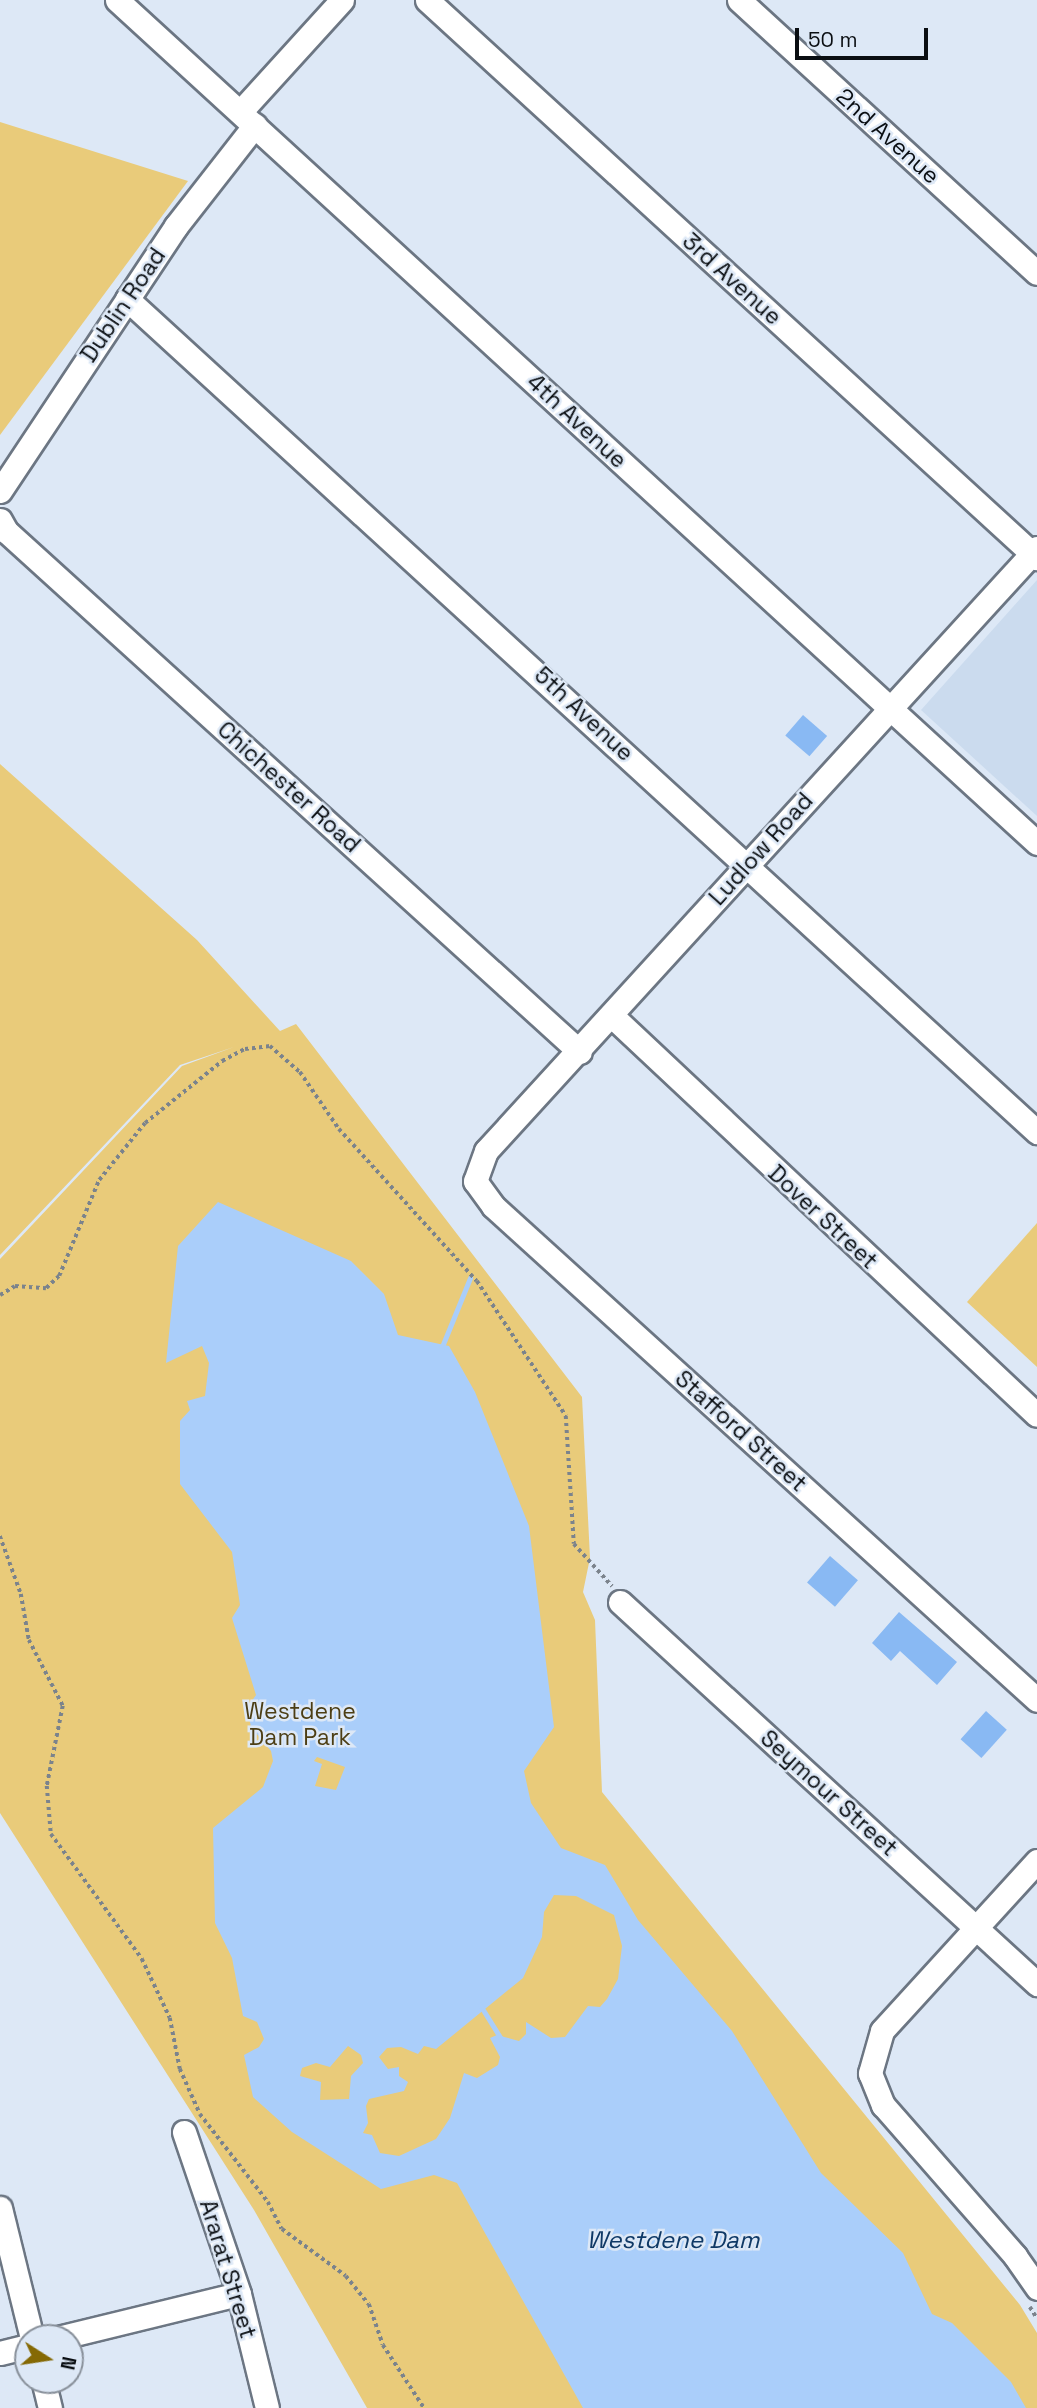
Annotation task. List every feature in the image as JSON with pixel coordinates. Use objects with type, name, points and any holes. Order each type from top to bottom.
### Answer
[{"type":"street","name":"4th Avenue","points":[[117,0],[1037,843]]},
{"type":"street","name":"Dublin Road","points":[[0,491],[248,118],[342,0]]},
{"type":"street","name":"3rd Avenue","points":[[427,0],[1035,553]]},
{"type":"street","name":"2nd Avenue","points":[[739,0],[1037,273]]},
{"type":"street","name":"5th Avenue","points":[[127,299],[748,864],[1037,1132]]},
{"type":"street","name":"Chichester Road","points":[[0,520],[6,531],[580,1052]]},
{"type":"street","name":"Ludlow Road","points":[[486,1151],[580,1052],[889,708],[1035,553]]},
{"type":"street","name":"Dover Street","points":[[611,1015],[1037,1415]]},
{"type":"street","name":"Stafford Street","points":[[486,1151],[477,1168],[480,1192],[1037,1700]]},
{"type":"street","name":"Seymour Street","points":[[620,1602],[1037,1984]]},
{"type":"street","points":[[1037,1861],[883,2031],[870,2073],[883,2105],[1015,2256],[1037,2272]]},
{"type":"street","name":"Ararat Street","points":[[184,2132],[239,2294],[267,2408]]},
{"type":"street","points":[[0,2208],[29,2324]]},
{"type":"street","points":[[1015,2256],[1031,2295]]},
{"type":"street","points":[[84,2332],[239,2294]]},
{"type":"path","points":[[0,1295],[15,1286],[46,1288],[59,1276],[99,1180],[145,1123],[222,1061],[246,1049],[270,1046],[300,1072],[339,1129],[477,1281],[566,1416],[574,1544],[611,1584],[620,1602]]},
{"type":"path","points":[[0,1536],[21,1594],[29,1640],[63,1706],[47,1786],[51,1834],[142,1959],[170,2018],[180,2069],[200,2114],[268,2202],[282,2229],[346,2276],[369,2304],[383,2344],[424,2408]]},
{"type":"path","points":[[1031,2295],[1037,2318]]},
{"type":"shaded area","points":[[1037,580],[1037,816],[921,710]]},
{"type":"green space","points":[[0,122],[188,181],[0,435]]},
{"type":"green space","name":"Westdene Dam Park","points":[[0,764],[197,940],[280,1031],[296,1024],[582,1397],[590,1558],[583,1592],[595,1620],[602,1792],[1020,2305],[1037,2333],[1037,2408],[367,2408],[254,2210],[0,1813],[0,1259],[182,1066],[234,1047],[180,1065],[0,1255]]},
{"type":"green space","points":[[1037,1223],[1037,1367],[967,1302]]},
{"type":"water","name":"Westdene Dam","points":[[218,1202],[351,1261],[384,1294],[398,1335],[449,1346],[475,1392],[529,1526],[554,1727],[524,1771],[531,1803],[561,1848],[605,1865],[638,1920],[732,2031],[821,2173],[903,2253],[932,2314],[952,2323],[1011,2382],[1026,2408],[583,2408],[457,2183],[434,2175],[381,2189],[292,2132],[253,2097],[244,2055],[259,2047],[264,2039],[257,2022],[243,2016],[232,1958],[215,1923],[213,1828],[263,1787],[273,1761],[271,1751],[251,1727],[247,1708],[256,1695],[232,1618],[240,1605],[232,1552],[180,1484],[180,1421],[190,1410],[187,1401],[205,1396],[209,1363],[202,1346],[166,1363],[178,1246]],"holes":[[[317,1757],[345,1767],[336,1790],[315,1786],[322,1764],[314,1761]],[[554,1895],[576,1896],[614,1915],[622,1946],[618,1979],[607,1999],[600,2007],[588,2006],[565,2037],[551,2038],[526,2022],[526,2034],[519,2041],[497,2035],[490,2038],[500,2057],[498,2065],[477,2078],[464,2073],[450,2118],[436,2139],[399,2156],[380,2153],[372,2135],[363,2133],[368,2123],[366,2106],[369,2099],[404,2091],[408,2082],[399,2076],[399,2067],[388,2069],[379,2057],[387,2048],[401,2047],[418,2054],[424,2046],[436,2049],[523,1978],[542,1937],[544,1912]],[[348,2046],[361,2055],[363,2063],[351,2076],[349,2099],[320,2100],[321,2082],[300,2076],[302,2068],[316,2063],[330,2067]]]},
{"type":"building","points":[[803,715],[827,736],[809,756],[785,735]]},
{"type":"building","points":[[830,1556],[858,1580],[835,1607],[807,1582]]},
{"type":"building","points":[[899,1612],[957,1662],[937,1685],[900,1651],[891,1661],[872,1643]]},
{"type":"building","points":[[986,1711],[1007,1730],[981,1758],[961,1739]]},
{"type":"waterway","points":[[441,1349],[470,1278]]},
{"type":"waterway","points":[[480,2005],[503,2042]]}]
